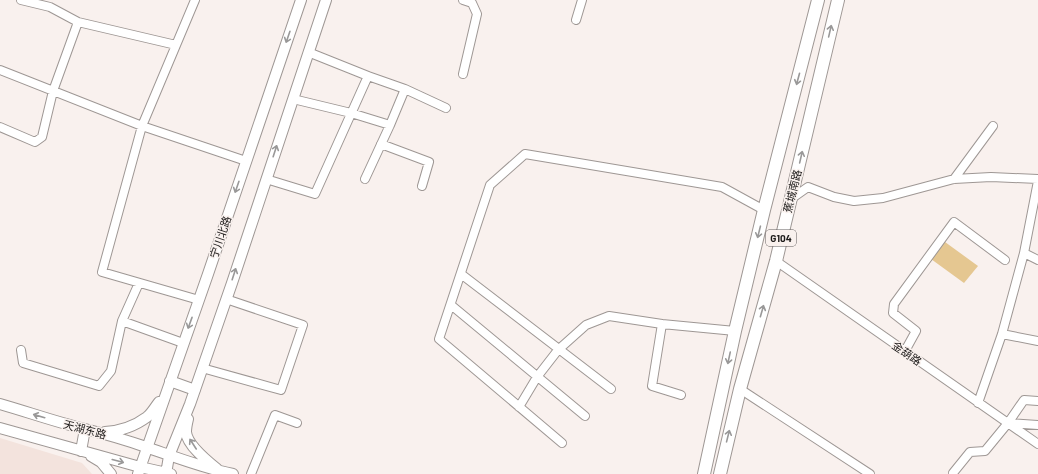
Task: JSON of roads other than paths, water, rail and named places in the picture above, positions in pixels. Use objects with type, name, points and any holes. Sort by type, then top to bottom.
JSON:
[{"type":"highway","name":"蕉城南路","points":[[704,474],[735,331],[764,210],[818,0]]},
{"type":"highway","name":"蕉城南路","points":[[720,474],[740,389],[776,261],[838,0]]},
{"type":"main road","name":"宁川北路","points":[[139,471],[300,0]]},
{"type":"main road","points":[[167,474],[169,456],[195,390],[326,0]]},
{"type":"main road","points":[[170,381],[195,390]]},
{"type":"main road","points":[[100,432],[116,431],[130,427],[147,417],[164,396]]},
{"type":"main road","name":"天湖东路","points":[[0,404],[100,432],[169,456],[220,472],[233,474]]},
{"type":"main road","points":[[190,404],[186,433],[199,453],[220,472]]},
{"type":"main road","name":"天湖东路","points":[[0,428],[84,452],[139,471],[167,474]]},
{"type":"main road","points":[[85,429],[84,452],[101,462],[111,474]]},
{"type":"street","points":[[21,0],[50,7],[78,22],[176,45]]},
{"type":"street","points":[[195,0],[142,126],[102,272],[198,300]]},
{"type":"street","points":[[463,0],[472,3],[476,14],[463,74]]},
{"type":"street","points":[[576,20],[582,0]]},
{"type":"street","points":[[0,127],[35,142],[42,137],[53,91],[78,22]]},
{"type":"street","points":[[308,52],[405,89],[446,108]]},
{"type":"street","points":[[0,70],[142,126],[246,161]]},
{"type":"street","points":[[266,179],[315,194],[368,76]]},
{"type":"street","points":[[365,179],[405,89]]},
{"type":"street","points":[[293,98],[390,125]]},
{"type":"street","points":[[954,179],[993,126]]},
{"type":"street","points":[[381,144],[429,162],[422,186]]},
{"type":"street","points":[[562,443],[439,339],[490,185],[526,154],[722,187],[764,210]]},
{"type":"street","points":[[791,199],[808,187],[834,197],[854,201],[883,198],[954,179],[991,177],[1038,180],[1024,253],[1002,334],[978,403]]},
{"type":"street","points":[[905,351],[916,331],[893,314],[894,304],[954,222],[1005,260]]},
{"type":"street","points":[[1024,253],[1038,260]]},
{"type":"street","name":"金葫路","points":[[776,261],[1038,444]]},
{"type":"street","points":[[461,274],[558,350],[611,389]]},
{"type":"street","points":[[21,350],[23,363],[100,386],[111,371],[122,321],[139,283]]},
{"type":"street","points":[[202,368],[281,390],[303,326],[226,299]]},
{"type":"street","points":[[451,305],[585,416]]},
{"type":"street","points":[[519,407],[537,377],[558,350],[586,326],[609,316],[662,324],[735,331]]},
{"type":"street","points":[[122,321],[183,343]]},
{"type":"street","points":[[662,324],[652,386],[681,395]]},
{"type":"street","points":[[1002,334],[1038,341]]},
{"type":"street","points":[[740,389],[870,474]]},
{"type":"street","points":[[953,473],[970,452],[985,451],[1008,423],[1024,400],[1038,401]]},
{"type":"street","points":[[251,474],[275,415],[297,423]]},
{"type":"street","points":[[1008,423],[1038,425]]}]
